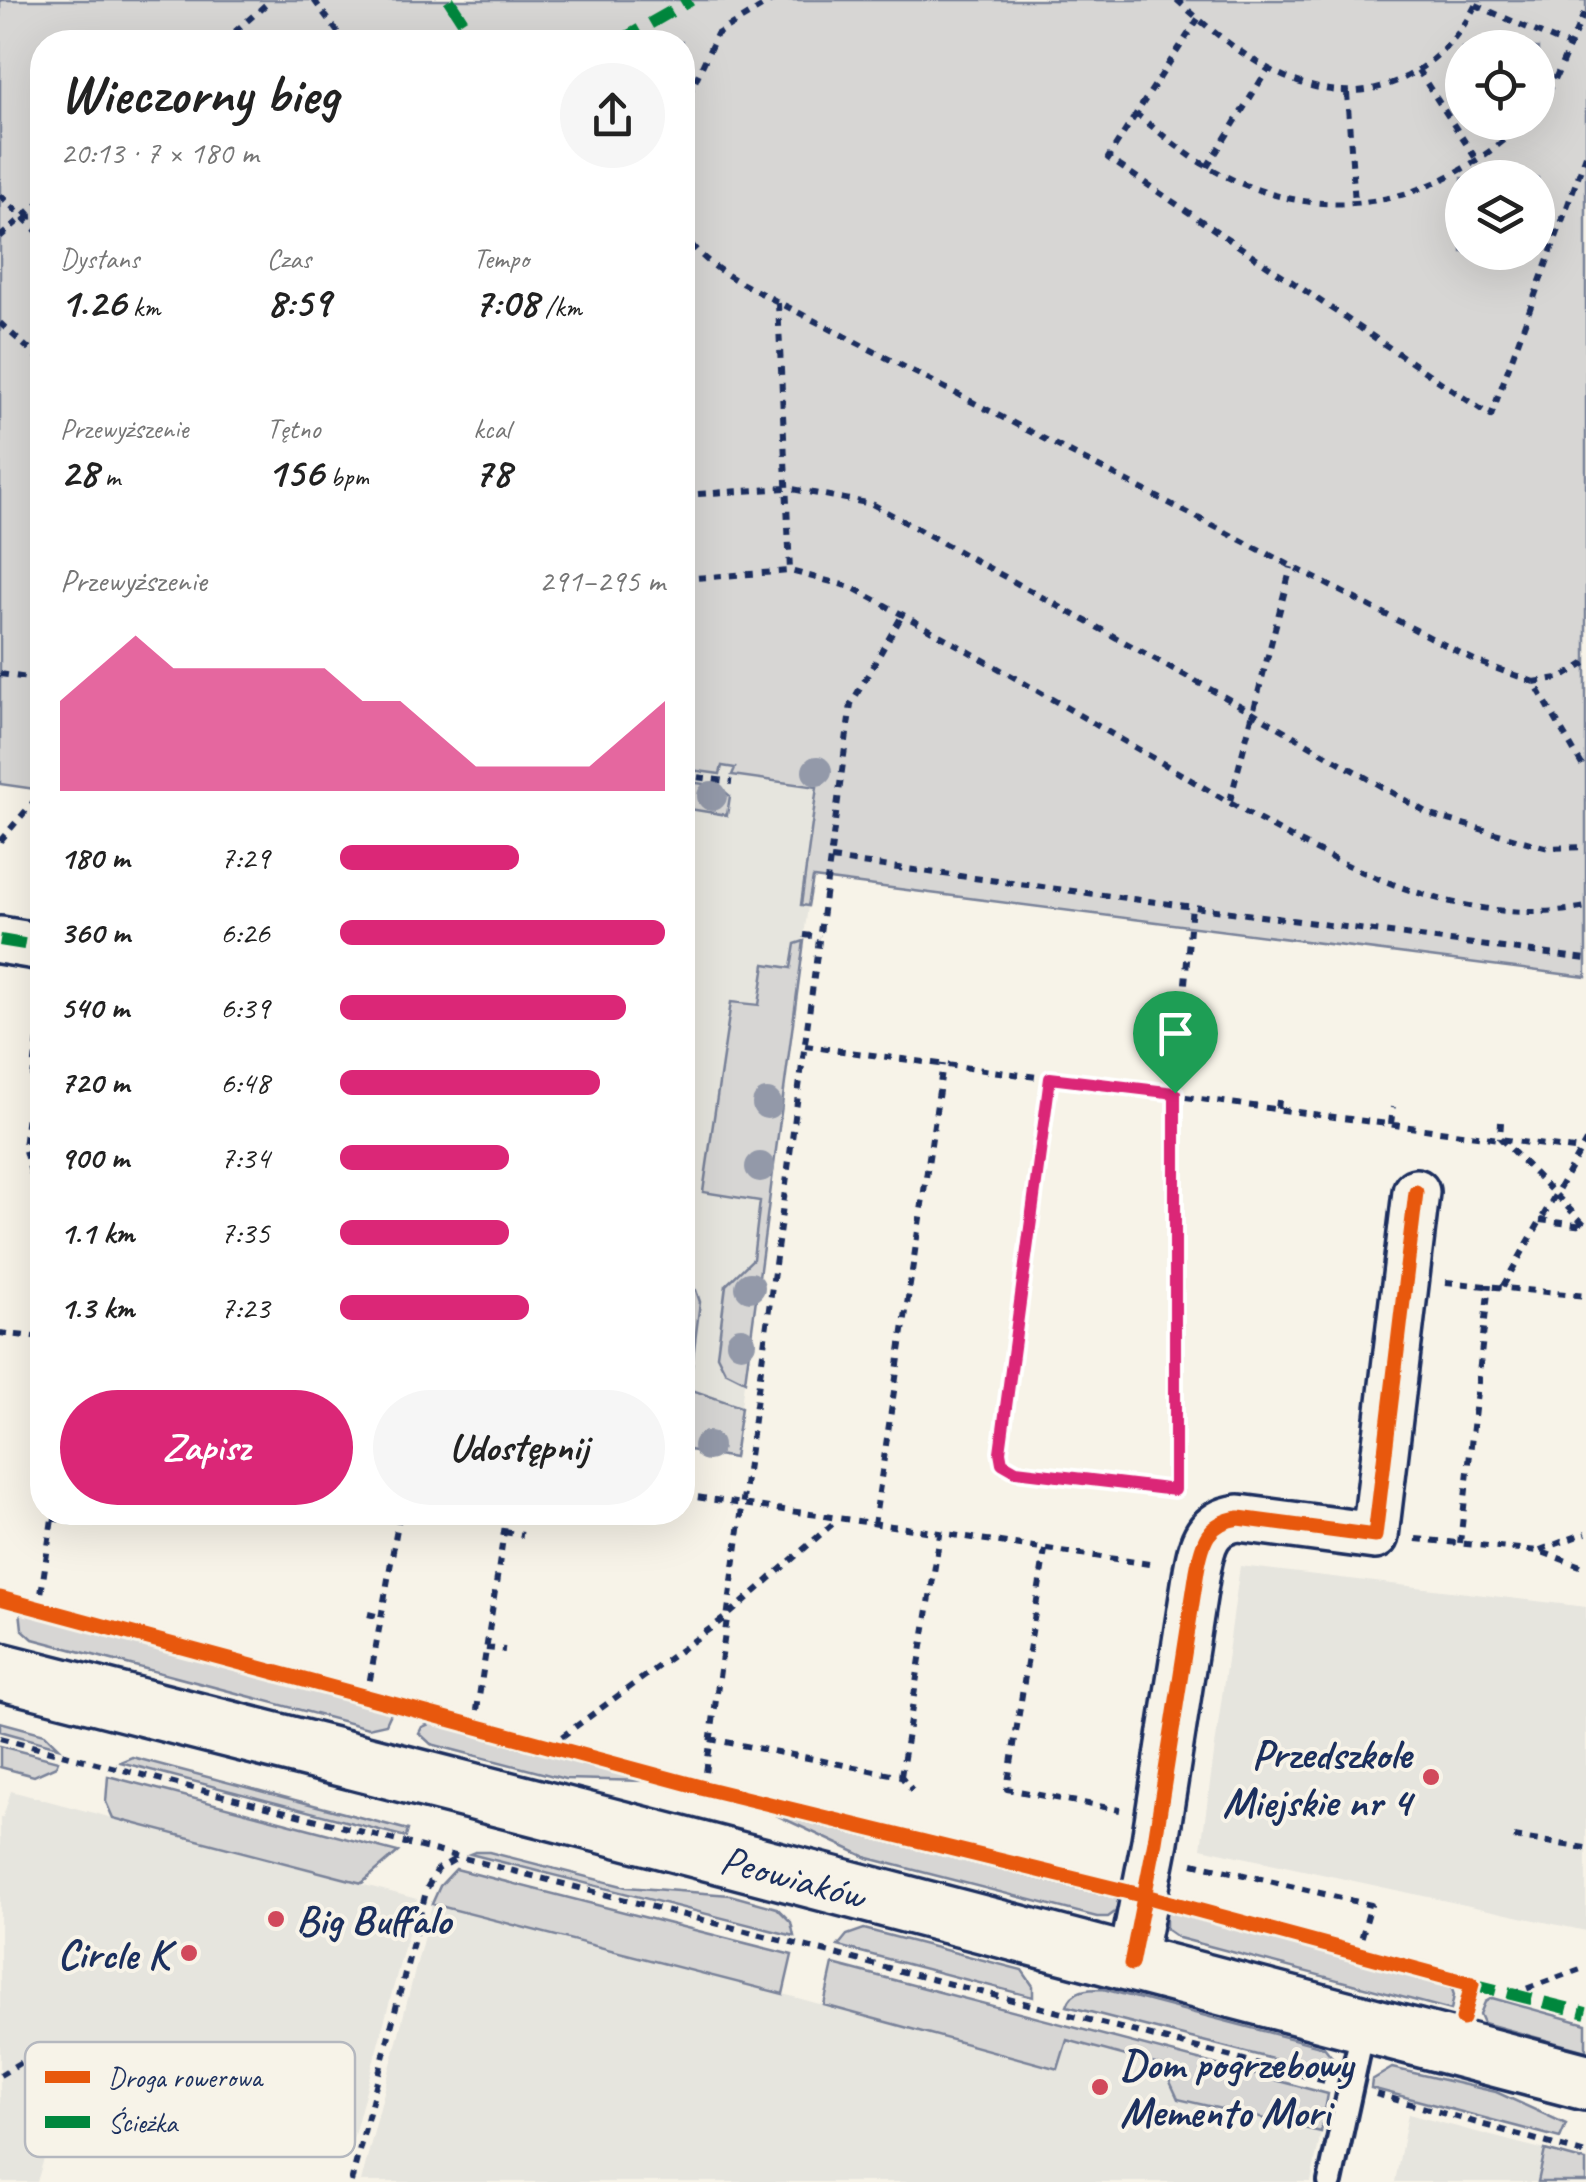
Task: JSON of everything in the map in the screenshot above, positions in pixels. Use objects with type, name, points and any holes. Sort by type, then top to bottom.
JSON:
[{"type":"main road","name":"Peowiaków","points":[[0,1671],[1586,2082]]},
{"type":"street","points":[[0,940],[30,945]]},
{"type":"street","points":[[1131,1964],[1206,1536],[1212,1528],[1231,1519],[1375,1536],[1416,1192]]},
{"type":"lane","points":[[1330,2182],[1364,2025]]},
{"type":"path","points":[[237,30],[271,0]]},
{"type":"path","points":[[314,0],[335,30]]},
{"type":"path","points":[[695,82],[717,34],[773,0]]},
{"type":"path","points":[[1177,0],[1268,68],[1292,82],[1322,91],[1347,93],[1395,84],[1444,52],[1477,3],[1571,47]]},
{"type":"path","points":[[1555,80],[1586,9]]},
{"type":"path","points":[[1198,19],[1108,158],[1491,416],[1586,155]]},
{"type":"path","points":[[1207,167],[1268,68]]},
{"type":"path","points":[[1418,70],[1477,160]]},
{"type":"path","points":[[1347,93],[1355,203]]},
{"type":"path","points":[[1136,114],[1207,167],[1276,195],[1326,205],[1355,203],[1401,197],[1445,180]]},
{"type":"path","points":[[1480,160],[1504,140]]},
{"type":"path","points":[[0,195],[30,224]]},
{"type":"path","points":[[0,237],[30,211]]},
{"type":"path","points":[[23,217],[30,217]]},
{"type":"path","points":[[695,250],[720,272],[1478,662],[1534,682],[1563,677],[1586,662]]},
{"type":"path","points":[[778,302],[790,572]]},
{"type":"path","points":[[0,323],[30,351]]},
{"type":"path","points":[[695,494],[787,488],[872,504],[1252,712],[1430,815],[1548,848],[1586,847]]},
{"type":"path","points":[[1230,801],[1291,567]]},
{"type":"path","points":[[695,578],[790,572],[851,587],[1230,801],[1347,864],[1424,896],[1463,906],[1514,912],[1586,907]]},
{"type":"path","points":[[704,1788],[851,704],[903,614]]},
{"type":"path","points":[[0,674],[30,678]]},
{"type":"path","points":[[1534,682],[1586,772]]},
{"type":"path","points":[[695,777],[732,782]]},
{"type":"path","points":[[0,841],[30,806]]},
{"type":"path","points":[[831,859],[1586,959]]},
{"type":"path","points":[[1175,1490],[1175,1093],[1192,906]]},
{"type":"path","points":[[804,934],[820,937]]},
{"type":"path","points":[[804,1046],[1581,1150]]},
{"type":"path","points":[[874,1525],[942,1064]]},
{"type":"path","points":[[1050,1078],[1000,1452],[1002,1463],[1016,1471],[1194,1492]]},
{"type":"path","points":[[1278,1108],[1280,1093]]},
{"type":"path","points":[[30,1101],[24,1147],[30,1169]]},
{"type":"path","points":[[1391,1124],[1393,1106]]},
{"type":"path","points":[[1501,1122],[1500,1138],[1586,1226]]},
{"type":"path","points":[[1502,1286],[1586,1140]]},
{"type":"path","points":[[1540,1220],[1586,1226]]},
{"type":"path","points":[[1405,1279],[1586,1296]]},
{"type":"path","points":[[1460,1544],[1489,1284]]},
{"type":"path","points":[[0,1333],[30,1337]]},
{"type":"path","points":[[695,1496],[1197,1571]]},
{"type":"path","points":[[549,1746],[726,1617],[838,1520]]},
{"type":"path","points":[[38,1608],[51,1525]]},
{"type":"path","points":[[367,1696],[397,1525]]},
{"type":"path","points":[[476,1710],[505,1525]]},
{"type":"path","points":[[504,1532],[522,1535]]},
{"type":"path","points":[[1539,1551],[1586,1533]]},
{"type":"path","points":[[901,1776],[940,1534]]},
{"type":"path","points":[[1375,1536],[1539,1551],[1586,1568]]},
{"type":"path","points":[[1045,1550],[1007,1789],[1122,1810],[1129,1808]]},
{"type":"path","points":[[368,1614],[381,1616]]},
{"type":"path","points":[[486,1648],[505,1650]]},
{"type":"path","points":[[0,1738],[1350,2087],[1586,2154]]},
{"type":"path","points":[[710,1739],[901,1776],[912,1790]]},
{"type":"path","points":[[1514,1836],[1586,1848]]},
{"type":"path","points":[[352,2182],[427,1888],[438,1869],[458,1858]]},
{"type":"path","points":[[1185,1862],[1371,1905],[1357,1953]]},
{"type":"path","points":[[1512,1994],[1586,1966]]},
{"type":"path","points":[[0,2075],[25,2060]]},
{"type":"shaded area","points":[[0,0],[1586,0],[1586,977],[813,878],[808,906],[801,905],[817,787],[732,775],[735,768],[722,766],[720,774],[695,771],[695,30],[30,30],[30,788],[0,784]]},
{"type":"shaded area","points":[[695,685],[835,705],[734,1458],[695,1451]]},
{"type":"shaded area","points":[[695,783],[718,786],[730,796],[727,815],[695,810]]},
{"type":"shaded area","points":[[804,941],[745,1381],[725,1371],[717,1355],[726,1285],[753,1259],[760,1201],[703,1192],[731,1002],[759,1005],[765,964],[791,968],[795,944]]},
{"type":"shaded area","points":[[695,1289],[700,1302],[695,1342]]},
{"type":"shaded area","points":[[695,1391],[741,1407],[734,1458],[695,1451]]},
{"type":"shaded area","points":[[1240,1566],[1586,1607],[1586,1931],[1201,1848]]},
{"type":"shaded area","points":[[20,1611],[392,1711],[386,1724],[368,1728],[33,1639],[22,1629]]},
{"type":"shaded area","points":[[0,1722],[45,1734],[58,1747],[0,1731]]},
{"type":"shaded area","points":[[434,1722],[647,1781],[565,1779],[431,1744],[419,1733],[422,1727]]},
{"type":"shaded area","points":[[0,1746],[58,1761],[56,1766],[34,1776],[0,1767]]},
{"type":"shaded area","points":[[132,1757],[408,1830],[406,1837],[120,1762]]},
{"type":"shaded area","points":[[108,1776],[398,1852],[362,1883],[113,1818],[106,1802]]},
{"type":"shaded area","points":[[11,1791],[417,1899],[355,2131],[355,2042],[25,2042],[25,2157],[44,2157],[37,2182],[0,2182],[3,1817]]},
{"type":"shaded area","points":[[776,1815],[1123,1900],[1122,1907],[1108,1917],[1097,1917],[868,1858]]},
{"type":"shaded area","points":[[489,1852],[626,1887],[730,1895],[777,1908],[791,1922],[794,1936],[470,1854]]},
{"type":"shaded area","points":[[456,1869],[792,1955],[783,1994],[432,1904],[440,1886]]},
{"type":"shaded area","points":[[432,1904],[666,1962],[1057,2069],[1066,2040],[1164,2066],[1178,2099],[1321,2132],[1311,2182],[361,2182]]},
{"type":"shaded area","points":[[1166,1911],[1451,1986],[1451,2010],[1179,1938],[1166,1929]]},
{"type":"shaded area","points":[[864,1929],[1022,1970],[1033,1986],[1033,1997],[838,1946],[847,1935]]},
{"type":"shaded area","points":[[833,1964],[1328,2094],[1321,2132],[1178,2099],[1163,2066],[1067,2040],[1058,2069],[824,2005]]},
{"type":"shaded area","points":[[1103,1989],[1324,2047],[1335,2061],[1335,2075],[1067,2006],[1077,1993]]},
{"type":"shaded area","points":[[1492,1998],[1586,2024],[1586,2051],[1484,2023],[1480,2014],[1485,2002]]},
{"type":"shaded area","points":[[1392,2068],[1496,2092],[1566,2124],[1560,2138],[1371,2088],[1372,2080]]},
{"type":"shaded area","points":[[1408,2114],[1545,2150],[1538,2182],[1395,2182]]},
{"type":"shaded area","points":[[1545,2150],[1586,2161],[1586,2182],[1538,2182]]},
{"type":"marked path","points":[[449,0],[468,30]]},
{"type":"marked path","points":[[639,30],[691,0]]},
{"type":"marked path","points":[[0,940],[30,945]]},
{"type":"marked path","points":[[1472,1984],[1586,2013]]},
{"type":"cycle path","points":[[1131,1964],[1155,1841],[1197,1571],[1208,1535],[1220,1524],[1239,1518],[1375,1536],[1416,1192]]},
{"type":"cycle path","points":[[0,1598],[704,1788],[1145,1896],[1472,1984],[1463,2019]]},
{"type":"place","name":"Przedszkole Miejskie nr 4","points":[[1431,1777]]},
{"type":"place","name":"Big Buffalo","points":[[276,1919]]},
{"type":"place","name":"Circle K","points":[[189,1953]]},
{"type":"place","name":"Dom pogrzebowy Memento Mori","points":[[1100,2087]]},
{"type":"route","points":[[1050,1078],[1175,1093],[1175,1490],[1009,1469],[1002,1463],[1000,1452],[1050,1078]]}]
